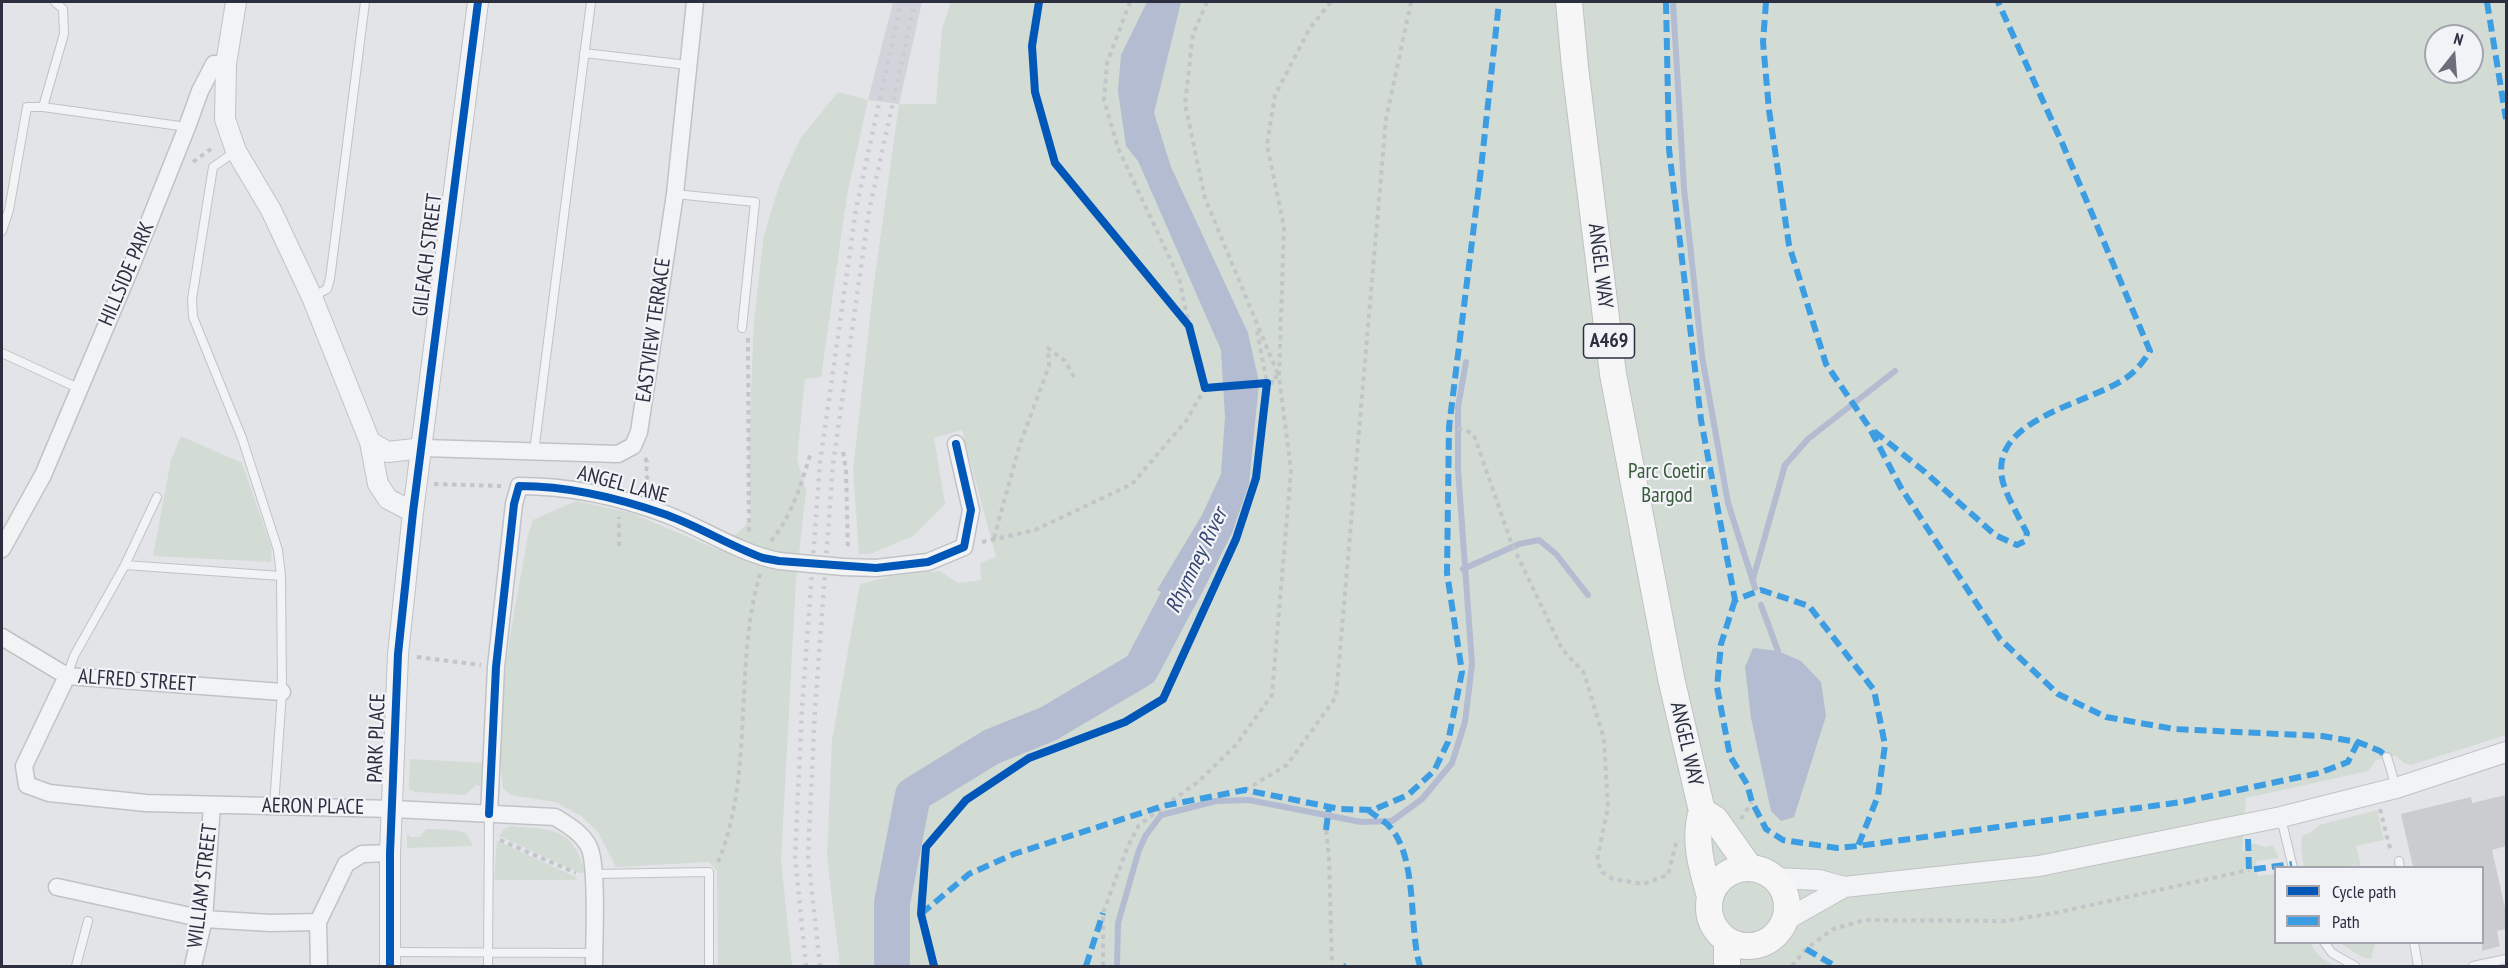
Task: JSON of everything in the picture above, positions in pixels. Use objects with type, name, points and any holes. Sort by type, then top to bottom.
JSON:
[{"type":"main road","name":"ANGEL WAY","points":[[1569,2],[1613,375],[1671,678],[1702,811],[1697,828],[1703,871],[1710,896]]},
{"type":"main road","name":"ANGEL WAY","points":[[1702,811],[1715,819],[1749,867]]},
{"type":"main road","points":[[1710,896],[1715,885],[1725,875],[1736,869],[1749,867],[1762,870],[1774,878],[1786,897],[1786,920],[1782,928],[1769,941],[1756,966]]},
{"type":"main road","name":"A469","points":[[1710,896],[1708,909],[1711,922],[1717,933],[1727,941]]},
{"type":"main road","points":[[1727,966],[1727,941],[1748,947],[1769,941]]},
{"type":"street","points":[[236,2],[226,64],[225,119],[236,151],[271,210],[312,297],[370,442],[378,484],[388,499],[413,512]]},
{"type":"street","name":"GILFACH STREET","points":[[413,512],[423,448],[478,2]]},
{"type":"street","name":"EASTVIEW TERRACE","points":[[423,448],[618,454],[633,446],[639,432],[675,194],[695,2]]},
{"type":"street","name":"HILLSIDE PARK","points":[[2,549],[43,475],[131,267],[200,91],[214,64],[226,64]]},
{"type":"street","points":[[370,442],[388,452],[423,448]]},
{"type":"street","points":[[956,444],[972,510],[964,547]]},
{"type":"street","points":[[489,814],[496,667],[514,504],[519,486]]},
{"type":"street","name":"ANGEL LANE","points":[[519,486],[554,486],[637,506],[668,516],[771,560],[876,568],[928,562],[964,547]]},
{"type":"street","name":"PARK PLACE","points":[[390,959],[390,853],[398,654],[413,512]]},
{"type":"street","name":"ALFRED STREET","points":[[2,637],[67,676],[282,693]]},
{"type":"street","name":"AERON PLACE","points":[[67,676],[24,766],[27,785],[60,794],[147,803],[393,809],[555,817],[574,828],[590,848],[594,878],[594,960]]},
{"type":"street","points":[[1774,878],[1819,880],[1844,887],[2038,866],[2281,818],[2396,788],[2506,752]]},
{"type":"street","name":"WILLIAM STREET","points":[[193,966],[204,919],[212,805]]},
{"type":"street","points":[[319,966],[318,922],[346,864],[362,854],[390,853]]},
{"type":"street","points":[[57,887],[204,919],[270,923],[318,922]]},
{"type":"street","points":[[1786,920],[1844,887]]},
{"type":"lane","points":[[43,107],[64,34],[63,9],[55,2]]},
{"type":"lane","points":[[312,297],[327,289],[330,279],[365,2]]},
{"type":"lane","points":[[534,452],[591,2]]},
{"type":"lane","points":[[584,53],[688,65]]},
{"type":"lane","points":[[2,231],[9,210],[27,107],[43,107],[187,127]]},
{"type":"lane","points":[[236,151],[213,166],[192,299],[193,317],[242,438],[278,550],[281,576],[282,693],[274,806]]},
{"type":"lane","points":[[675,194],[755,202],[742,328]]},
{"type":"lane","points":[[2,353],[78,388]]},
{"type":"lane","points":[[67,676],[74,656],[125,565],[157,498]]},
{"type":"lane","points":[[125,565],[281,576]]},
{"type":"lane","points":[[2387,757],[2396,788]]},
{"type":"lane","points":[[488,966],[489,814]]},
{"type":"lane","points":[[2281,818],[2293,866]]},
{"type":"lane","points":[[594,878],[709,872],[709,966]]},
{"type":"lane","points":[[76,966],[88,921]]},
{"type":"lane","points":[[2325,944],[2332,953],[2355,966]]},
{"type":"lane","points":[[2414,944],[2418,966]]},
{"type":"lane","points":[[390,959],[488,953],[594,960]]},
{"type":"lane","points":[[2474,966],[2506,959]]},
{"type":"path","points":[[1039,2],[1032,46],[1035,92],[1055,163],[1189,326]]},
{"type":"path","points":[[964,547],[1035,530],[1132,484],[1186,421],[1204,388],[1179,278],[1118,148],[1104,100],[1107,63],[1130,2]]},
{"type":"path","points":[[1207,2],[1193,34],[1185,104],[1205,198],[1279,377]]},
{"type":"path","points":[[1103,966],[1103,913],[1128,846],[1139,825],[1199,781],[1236,745],[1272,695],[1292,470],[1279,377],[1284,227],[1267,145],[1275,95],[1310,28],[1330,2]]},
{"type":"path","points":[[1245,790],[1287,765],[1336,698],[1386,118],[1411,2]]},
{"type":"path","points":[[189,165],[215,145]]},
{"type":"path","points":[[1255,321],[1266,395]]},
{"type":"path","points":[[742,328],[748,336],[747,520]]},
{"type":"path","points":[[994,538],[1020,444],[1049,366],[1048,348],[1065,361],[1074,377]]},
{"type":"path","points":[[1263,383],[1272,383],[1272,377],[1279,377]]},
{"type":"path","points":[[1204,388],[1214,387]]},
{"type":"path","points":[[1449,427],[1466,430],[1474,435],[1511,542],[1562,649],[1584,673],[1604,739],[1608,807],[1597,860],[1602,872],[1613,879],[1643,884],[1668,875],[1673,860],[1674,842],[1681,843]]},
{"type":"path","points":[[724,848],[731,824],[741,745],[746,664],[757,582],[771,560],[771,540],[781,531],[811,452]]},
{"type":"path","points":[[843,452],[846,469],[845,567]]},
{"type":"path","points":[[418,483],[519,486]]},
{"type":"path","points":[[619,546],[619,518],[637,506]]},
{"type":"path","points":[[398,654],[496,667]]},
{"type":"path","points":[[1736,827],[1752,802]]},
{"type":"path","points":[[2379,806],[2389,845],[2400,864]]},
{"type":"path","points":[[1326,830],[1332,966]]},
{"type":"path","points":[[489,835],[594,878]]},
{"type":"path","points":[[1792,966],[1806,949],[1833,929],[1865,921],[2005,921],[2055,913],[2249,870]]},
{"type":"shaded area","points":[[893,2],[922,2],[899,104],[868,100]]},
{"type":"green space","name":"Parc Coetir Bargod","points":[[951,2],[2506,2],[2506,735],[2411,765],[2404,763],[2396,756],[2376,760],[2368,771],[2246,798],[2242,851],[2251,850],[2251,843],[2267,847],[2273,845],[2279,858],[2256,861],[2258,876],[2274,874],[2274,944],[2311,944],[2318,955],[2334,966],[840,966],[827,857],[832,740],[860,584],[892,576],[940,571],[958,583],[981,580],[980,563],[996,557],[962,430],[934,438],[945,504],[913,536],[870,554],[859,554],[853,470],[873,291],[899,104],[936,104],[942,28]]},
{"type":"green space","points":[[838,92],[868,100],[847,195],[821,377],[805,379],[797,459],[806,491],[796,580],[781,860],[792,966],[718,966],[717,871],[709,862],[616,867],[598,832],[581,816],[555,802],[511,795],[503,788],[501,725],[506,661],[528,535],[533,520],[576,501],[631,513],[719,550],[750,521],[749,442],[754,320],[764,235],[780,183],[800,139]]},
{"type":"green space","points":[[181,436],[242,463],[272,549],[271,562],[153,556],[171,460]]},
{"type":"green space","points":[[410,759],[484,763],[482,786],[476,785],[465,795],[416,792],[409,789]]},
{"type":"green space","points":[[2377,810],[2384,840],[2356,846],[2361,866],[2304,866],[2302,836],[2310,833],[2319,825]]},
{"type":"green space","points":[[510,826],[539,828],[559,833],[574,846],[586,873],[580,873],[499,836]]},
{"type":"green space","points":[[426,829],[466,833],[473,846],[407,848],[407,833],[410,837],[420,837]]},
{"type":"green space","points":[[497,841],[576,877],[577,880],[494,880]]},
{"type":"green space","points":[[2342,944],[2375,944],[2371,959],[2362,957]]},
{"type":"water","points":[[1147,2],[1181,2],[1154,113],[1171,167],[1248,333],[1259,382],[1249,484],[1232,533],[1194,608],[1157,590],[1202,515],[1221,474],[1225,417],[1221,350],[1138,161],[1126,146],[1118,91],[1121,55]]},
{"type":"water","points":[[1753,648],[1778,651],[1801,661],[1821,682],[1826,716],[1794,817],[1781,821],[1771,811],[1751,718],[1745,667]]},
{"type":"building","points":[[2506,795],[2506,846],[2492,850],[2506,912],[2506,929],[2497,931],[2500,946],[2482,951],[2482,944],[2484,944],[2484,866],[2413,866],[2401,814],[2471,797],[2472,803]]},
{"type":"waterway","points":[[1673,2],[1684,188],[1702,356],[1728,503],[1755,588]]},
{"type":"waterway","points":[[1117,966],[1118,923],[1139,850],[1146,835],[1161,815],[1216,801],[1249,800],[1361,822],[1392,821],[1422,799],[1452,763],[1465,722],[1472,664],[1458,469],[1458,407],[1466,362]]},
{"type":"waterway","points":[[1753,579],[1785,465],[1808,439],[1895,371]]},
{"type":"waterway","points":[[1463,569],[1519,544],[1539,540],[1556,554],[1588,595]]},
{"type":"waterway","name":"Rhymney River","points":[[892,966],[892,903],[913,795],[991,747],[1048,724],[1141,669],[1200,557]]},
{"type":"waterway","points":[[1761,605],[1778,651]]},
{"type":"railway","points":[[806,966],[795,856],[802,708],[820,463],[856,209],[901,2]]},
{"type":"railway","points":[[820,966],[808,856],[815,709],[833,464],[869,211],[915,2]]},
{"type":"marked path","points":[[921,914],[969,874],[1014,854],[1163,806],[1245,790],[1340,809],[1373,810],[1408,795],[1434,771],[1448,742],[1462,672],[1447,573],[1449,427],[1499,2]]},
{"type":"marked path","points":[[1666,2],[1669,149],[1701,420],[1735,600],[1761,590],[1809,606],[1874,690],[1885,745],[1878,796],[1858,846]]},
{"type":"marked path","points":[[1766,2],[1763,42],[1769,110],[1789,245],[1826,364],[1869,427],[1901,488],[2000,639],[2058,694],[2106,717],[2174,729],[2322,736],[2358,742],[2380,751],[2387,757]]},
{"type":"marked path","points":[[1874,431],[1925,472],[1995,535],[2017,545],[2025,541],[2027,533],[2009,498],[2002,478],[2003,458],[2012,441],[2027,427],[2046,415],[2126,378],[2140,366],[2150,351],[2063,145],[1998,2]]},
{"type":"marked path","points":[[2487,2],[2506,119]]},
{"type":"marked path","points":[[1735,600],[1721,644],[1717,687],[1730,756],[1747,784],[1752,802],[1766,829],[1783,840],[1837,848],[2182,802],[2319,773],[2348,762],[2358,742]]},
{"type":"marked path","points":[[1326,830],[1329,807]]},
{"type":"marked path","points":[[1368,810],[1387,824],[1397,837],[1404,854],[1420,966]]},
{"type":"marked path","points":[[2248,839],[2249,870],[2274,867]]},
{"type":"marked path","points":[[2278,866],[2292,864]]},
{"type":"marked path","points":[[1086,966],[1103,913]]},
{"type":"marked path","points":[[1806,949],[1835,966]]},
{"type":"cycle path","points":[[390,966],[390,853],[398,654],[413,512],[478,2]]},
{"type":"cycle path","points":[[934,966],[921,914],[926,847],[966,800],[1029,758],[1125,722],[1163,699],[1236,539],[1256,478],[1267,383],[1205,388],[1189,326],[1055,163],[1035,92],[1032,46],[1039,2]]},
{"type":"cycle path","points":[[489,814],[496,667],[514,504],[519,486],[557,488],[631,503],[667,515],[763,558],[876,568],[928,562],[964,547],[971,510],[956,444]]}]
